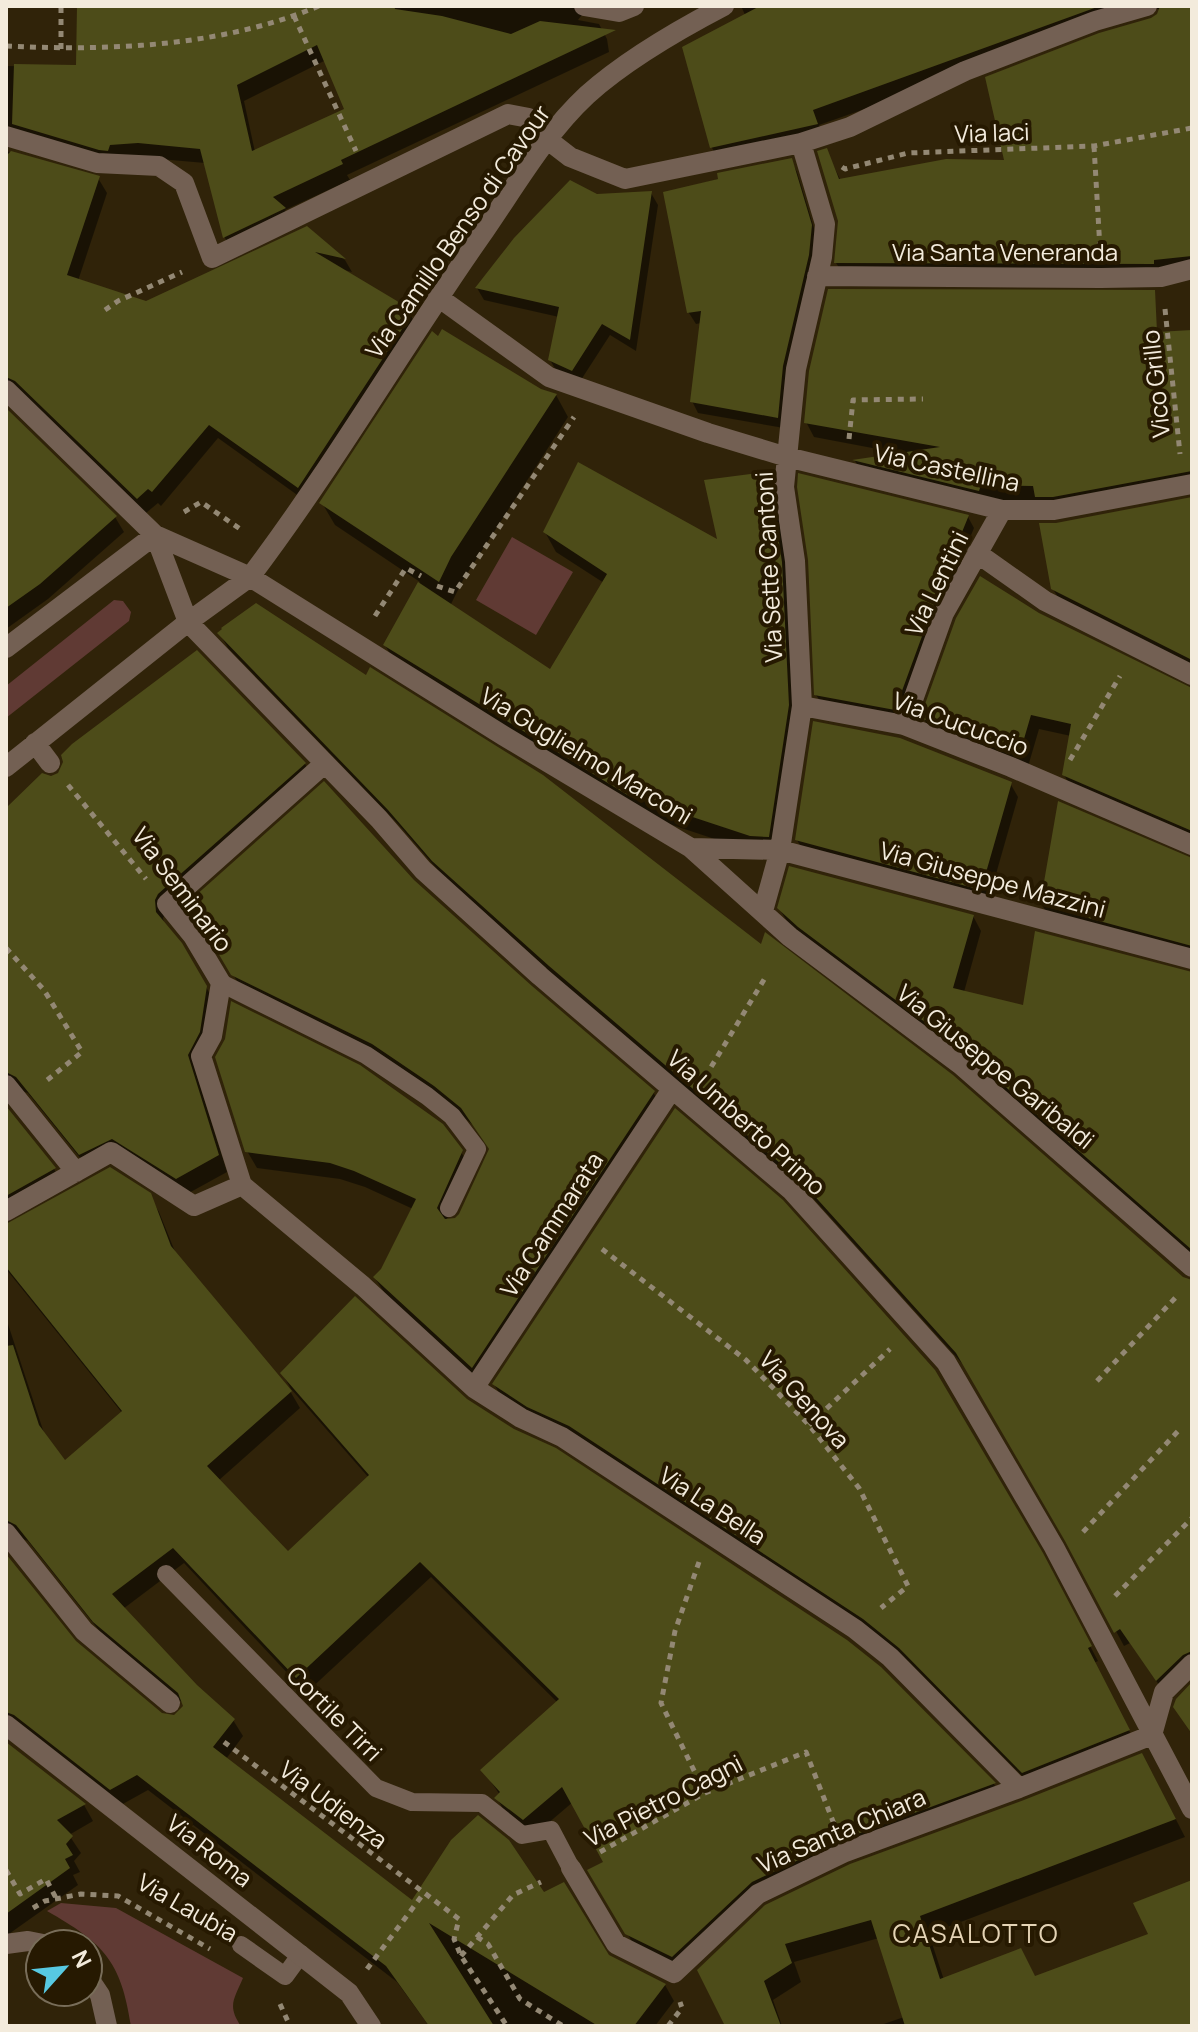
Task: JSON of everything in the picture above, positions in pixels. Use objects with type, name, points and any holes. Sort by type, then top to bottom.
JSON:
[{"type":"street","points":[[584,6],[619,12],[634,6]]},
{"type":"street","name":"Via Camillo Benso di Cavour","points":[[6,767],[188,622],[250,577],[310,497],[438,297],[548,140],[588,95],[672,33],[724,6]]},
{"type":"street","points":[[6,136],[97,163],[159,166],[184,183],[212,258],[508,114],[529,118],[548,140],[570,157],[625,179],[801,143],[850,127],[965,71],[1095,21],[1147,6]]},
{"type":"street","name":"Via Sette Cantoni","points":[[763,911],[780,850],[802,706],[795,561],[784,487],[796,369],[822,257],[825,224],[801,143]]},
{"type":"street","name":"Via Santa Veneranda","points":[[817,276],[1161,277],[1192,269]]},
{"type":"street","name":"Via Castellina","points":[[438,297],[549,377],[708,433],[787,457],[1002,510],[1054,510],[1188,486]]},
{"type":"street","points":[[6,390],[155,535],[6,648]]},
{"type":"street","name":"Via Lentini","points":[[904,725],[944,613],[1002,510]]},
{"type":"street","name":"Via Guglielmo Marconi","points":[[155,535],[250,577],[691,848],[763,911]]},
{"type":"street","name":"Via Umberto Primo","points":[[155,535],[188,622],[205,643],[379,819],[423,870],[540,976],[792,1191],[946,1362],[1058,1556],[1192,1809]]},
{"type":"street","points":[[977,553],[1045,601],[1192,675]]},
{"type":"street","name":"Via Cucuccio","points":[[802,706],[904,725],[1192,845]]},
{"type":"street","points":[[35,743],[50,763]]},
{"type":"street","points":[[167,904],[324,764]]},
{"type":"street","name":"Via Giuseppe Mazzini","points":[[691,848],[780,850],[1192,959]]},
{"type":"street","name":"Via Seminario","points":[[167,904],[193,936],[221,983],[212,1036],[201,1056],[242,1185]]},
{"type":"street","name":"Via Giuseppe Garibaldi","points":[[763,911],[790,937],[961,1065],[1192,1267]]},
{"type":"street","points":[[6,1085],[76,1172]]},
{"type":"street","name":"Via Cammarata","points":[[474,1388],[672,1089]]},
{"type":"street","points":[[6,1211],[111,1152],[194,1206],[242,1185]]},
{"type":"street","name":"Via La Bella","points":[[242,1185],[363,1286],[474,1388],[521,1418],[562,1437],[855,1629],[890,1657],[1019,1788]]},
{"type":"street","points":[[6,1533],[84,1631],[170,1703]]},
{"type":"street","points":[[1152,1735],[1164,1692],[1192,1664]]},
{"type":"street","name":"Via Roma","points":[[6,1725],[349,1993],[371,2026]]},
{"type":"street","name":"Via Santa Chiara","points":[[571,1868],[616,1944],[674,1973],[758,1894],[845,1852],[1152,1735]]},
{"type":"lane","points":[[221,983],[366,1055],[452,1116],[477,1149],[449,1208]]},
{"type":"lane","name":"Cortile Tirri","points":[[166,1574],[376,1788],[412,1802],[482,1803],[522,1835],[551,1830],[571,1868]]},
{"type":"lane","points":[[241,1945],[285,1976],[301,1954]]},
{"type":"path","points":[[61,6],[61,49]]},
{"type":"path","points":[[6,46],[61,49],[182,43],[294,16],[319,6]]},
{"type":"path","points":[[294,16],[370,181]]},
{"type":"path","name":"Via Iaci","points":[[801,143],[845,169],[908,153],[1094,146],[1192,128]]},
{"type":"path","points":[[1094,146],[1101,278]]},
{"type":"path","points":[[105,310],[118,301],[212,258]]},
{"type":"path","name":"Vico Grillo","points":[[1161,277],[1188,486]]},
{"type":"path","points":[[846,471],[853,400],[923,399]]},
{"type":"path","points":[[437,586],[455,592],[551,449]]},
{"type":"path","points":[[372,620],[406,568],[421,576]]},
{"type":"path","points":[[1053,788],[1137,648]]},
{"type":"path","name":"Via Seminario","points":[[50,763],[167,904]]},
{"type":"path","points":[[6,948],[44,990],[82,1052],[46,1081],[59,1117],[43,1132]]},
{"type":"path","points":[[690,1102],[765,978]]},
{"type":"path","name":"Via Genova","points":[[579,1231],[746,1360],[809,1425],[859,1488],[908,1586],[855,1629]]},
{"type":"path","points":[[1097,1381],[1181,1291]]},
{"type":"path","points":[[809,1425],[898,1342]]},
{"type":"path","points":[[1058,1556],[1099,1517],[1181,1428]]},
{"type":"path","points":[[1092,1620],[1192,1518]]},
{"type":"path","points":[[705,1793],[661,1703],[675,1631],[708,1533]]},
{"type":"path","name":"Via Udienza","points":[[224,1742],[459,1919],[454,1939],[461,1956]]},
{"type":"path","name":"Via Pietro Cagni","points":[[461,1956],[513,1895],[571,1868],[705,1793],[806,1752],[845,1852]]},
{"type":"path","points":[[6,1870],[20,1894],[46,1879],[56,1898]]},
{"type":"path","points":[[349,1993],[424,1893]]},
{"type":"path","name":"Via Laubia","points":[[32,1908],[45,1901],[81,1894],[118,1896],[212,1950]]},
{"type":"path","points":[[477,1937],[488,1944],[520,1999],[563,2026]]},
{"type":"path","points":[[461,1956],[507,2026]]},
{"type":"shaded area","points":[[512,537],[573,572],[536,635],[476,600]]},
{"type":"shaded area","points":[[114,600],[123,601],[131,612],[129,621],[6,718],[6,686]]},
{"type":"shaded area","points":[[61,1903],[116,1908],[243,1978],[233,2008],[241,2026],[131,2026],[122,1985],[104,1954],[104,1928],[74,1928],[47,1911]]},
{"type":"building","points":[[77,6],[394,6],[395,9],[442,16],[511,34],[540,21],[616,30],[341,160],[343,164],[273,197],[286,208],[223,238],[200,149],[138,143],[110,145],[108,151],[99,150],[12,124],[14,64],[76,65]],"holes":[[[317,45],[344,109],[252,151],[237,85]]]},
{"type":"building","points":[[760,6],[1100,6],[813,110],[818,124],[710,148],[682,47]]},
{"type":"building","points":[[1160,6],[1192,6],[1192,256],[1154,260],[1154,264],[834,263],[838,221],[817,151],[827,148],[839,179],[946,159],[1004,160],[985,77],[1099,33],[1151,18]]},
{"type":"building","points":[[11,151],[100,176],[67,275],[146,301],[307,226],[346,259],[315,252],[397,301],[412,314],[298,488],[209,425],[152,492],[148,489],[137,499],[15,381],[6,377],[6,156]]},
{"type":"building","points":[[792,158],[812,225],[809,255],[783,366],[778,418],[690,402],[701,311],[687,313],[663,192],[718,179],[717,173]]},
{"type":"building","points":[[570,180],[597,194],[652,191],[630,340],[602,324],[572,371],[548,360],[559,307],[475,288],[514,238]]},
{"type":"building","points":[[828,289],[1155,290],[1157,332],[1192,330],[1192,471],[1053,497],[1035,497],[1033,486],[981,485],[979,491],[852,460],[940,447],[804,423],[809,371]]},
{"type":"building","points":[[442,329],[541,389],[557,394],[451,557],[439,582],[319,503],[432,331],[438,336]]},
{"type":"building","points":[[6,408],[117,516],[40,584],[6,608]]},
{"type":"building","points":[[578,462],[717,539],[704,480],[773,471],[771,489],[782,562],[789,705],[769,837],[750,836],[629,796],[383,645],[418,582],[550,669],[607,574],[543,532]]},
{"type":"building","points":[[798,473],[969,515],[951,559],[957,563],[932,609],[895,710],[814,695],[808,560],[797,487]]},
{"type":"building","points":[[1192,497],[1192,660],[1051,589],[1039,523],[1056,523]]},
{"type":"building","points":[[980,576],[1039,613],[1192,688],[1192,831],[1062,775],[1071,724],[1031,715],[1019,756],[920,718],[956,618]]},
{"type":"building","points":[[256,603],[366,675],[370,667],[543,775],[761,944],[765,932],[953,1075],[1183,1277],[1192,1280],[1192,1651],[1183,1655],[1156,1681],[1120,1629],[1114,1633],[1065,1541],[956,1353],[801,1181],[549,966],[432,861],[388,810],[217,633]]},
{"type":"building","points":[[197,650],[306,763],[158,894],[155,900],[156,912],[182,943],[207,986],[200,1032],[188,1055],[219,1155],[176,1179],[112,1139],[79,1155],[16,1077],[6,1072],[6,808],[42,773],[51,776],[58,773],[63,762],[61,755],[72,744]]},
{"type":"building","points":[[813,721],[900,738],[1012,782],[981,890],[795,840]]},
{"type":"building","points":[[324,781],[414,880],[655,1091],[472,1368],[373,1277],[381,1269],[416,1199],[330,1163],[245,1152],[215,1057],[225,1039],[231,1001],[360,1065],[443,1124],[463,1150],[437,1208],[445,1219],[455,1218],[459,1214],[489,1149],[461,1108],[372,1044],[231,975],[204,929],[185,905]]},
{"type":"building","points":[[1058,801],[1192,858],[1192,946],[1040,905]]},
{"type":"building","points":[[789,866],[974,915],[953,988],[1023,1005],[1035,931],[1192,972],[1192,1250],[969,1055],[777,908]]},
{"type":"building","points":[[6,1106],[56,1168],[6,1196]]},
{"type":"building","points":[[675,1108],[783,1200],[935,1370],[1043,1553],[1092,1646],[1088,1648],[1130,1730],[1022,1773],[899,1648],[863,1619],[569,1426],[527,1407],[492,1384]]},
{"type":"building","points":[[110,1167],[151,1193],[171,1246],[292,1391],[207,1466],[288,1551],[369,1475],[280,1373],[355,1296],[467,1399],[514,1429],[556,1448],[847,1640],[881,1667],[996,1783],[841,1840],[752,1882],[672,1957],[625,1934],[587,1870],[603,1862],[562,1787],[523,1820],[494,1798],[500,1792],[480,1770],[559,1699],[420,1562],[296,1678],[173,1548],[112,1594],[197,1685],[235,1719],[213,1747],[412,1900],[451,1840],[478,1815],[509,1840],[544,1892],[564,1882],[609,1955],[666,1984],[634,2026],[598,2026],[429,1923],[494,2026],[429,2026],[386,1966],[137,1775],[110,1790],[14,1715],[6,1712],[6,1554],[76,1641],[162,1713],[174,1715],[183,1706],[178,1693],[93,1622],[16,1525],[6,1520],[6,1346],[13,1345],[39,1425],[65,1460],[122,1411],[6,1267],[6,1224]]},
{"type":"building","points":[[1192,1682],[1192,1734],[1173,1707],[1176,1699]]},
{"type":"building","points":[[6,1742],[86,1804],[57,1820],[73,1836],[66,1844],[73,1855],[65,1859],[70,1868],[6,1914]]},
{"type":"building","points":[[1142,1753],[1176,1819],[920,1916],[940,1979],[1021,1948],[1035,1976],[1148,1934],[1133,1903],[1192,1880],[1192,2026],[905,2026],[871,1920],[785,1944],[792,1963],[764,1981],[781,2026],[725,2026],[697,1970],[765,1905],[850,1864]]},
{"type":"district","name":"CASALOTTO","points":[[976,1933]]}]
